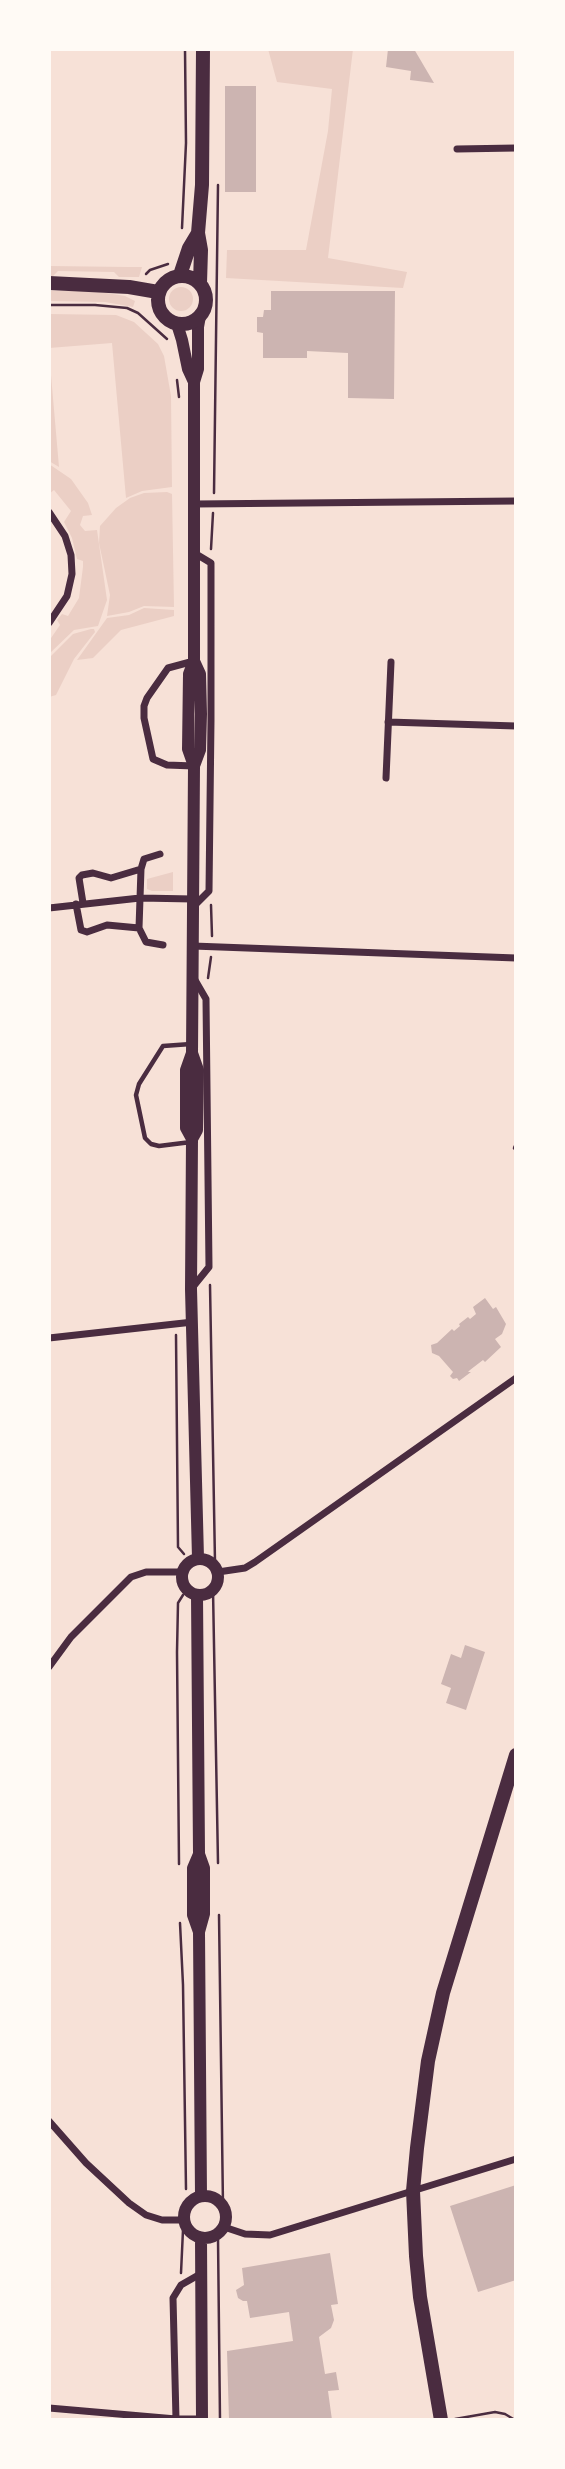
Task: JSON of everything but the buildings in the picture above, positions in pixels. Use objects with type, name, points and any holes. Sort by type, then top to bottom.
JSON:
[{"type":"main road","points":[[200,283],[189,276],[180,275],[165,281],[158,292],[160,310],[168,320],[177,324],[190,323],[204,311],[206,301],[200,283],[201,250],[198,233],[202,185],[203,49]]},
{"type":"main road","points":[[180,275],[188,248],[198,233]]},
{"type":"main road","points":[[49,283],[158,292]]},
{"type":"main road","points":[[441,2420],[421,2297],[414,2233],[414,2191],[424,2084],[434,2028],[458,1938],[516,1755]]},
{"type":"street","points":[[457,149],[516,148]]},
{"type":"street","points":[[198,1558],[194,1322],[191,1289],[192,1140],[186,1128],[186,1070],[192,1049],[194,766],[200,750],[201,714],[200,674],[194,661],[194,382],[198,369],[200,316]]},
{"type":"street","points":[[177,324],[188,369],[194,382]]},
{"type":"street","points":[[195,504],[516,501]]},
{"type":"street","points":[[49,512],[65,536],[71,555],[72,574],[67,596],[49,623]]},
{"type":"street","points":[[49,908],[140,898],[193,903],[209,891],[211,563],[196,554]]},
{"type":"street","points":[[194,661],[168,668],[144,706],[153,759],[167,765],[194,766]]},
{"type":"street","points":[[386,778],[391,662]]},
{"type":"street","points":[[388,722],[516,726]]},
{"type":"street","points":[[160,854],[144,859],[141,869],[139,928],[146,942],[163,944]]},
{"type":"street","points":[[139,928],[107,925],[87,932],[81,930],[79,878],[93,873],[111,878],[141,869]]},
{"type":"street","points":[[193,946],[516,958]]},
{"type":"street","points":[[191,1289],[209,1266],[206,999],[193,976]]},
{"type":"street","points":[[49,1338],[194,1322]]},
{"type":"street","points":[[216,1569],[245,1568],[255,1562],[516,1378]]},
{"type":"street","points":[[198,1558],[210,1561],[216,1569],[218,1582],[213,1590],[197,1595],[184,1586],[182,1572],[187,1564],[198,1558]]},
{"type":"street","points":[[49,1667],[71,1637],[131,1577],[146,1572],[182,1572]]},
{"type":"street","points":[[197,1595],[199,1854],[204,1868],[204,1914],[199,1932],[201,2196]]},
{"type":"street","points":[[49,2121],[86,2163],[129,2203],[146,2215],[162,2220],[184,2220]]},
{"type":"street","points":[[221,2231],[226,2213],[214,2197],[201,2196],[187,2205],[184,2220],[190,2233],[201,2238],[221,2231],[270,2235],[516,2159]]},
{"type":"street","points":[[49,2408],[107,2417],[202,2420],[201,2238]]},
{"type":"street","points":[[176,2419],[173,2298],[181,2285],[203,2273]]},
{"type":"lane","points":[[192,1049],[163,1046],[139,1084],[136,1094],[145,1138],[151,1144],[159,1146],[192,1140]]},
{"type":"path","points":[[182,237],[186,144],[184,49]]},
{"type":"path","points":[[211,563],[218,182]]},
{"type":"path","points":[[143,289],[148,271],[171,263]]},
{"type":"path","points":[[49,305],[116,306],[138,313],[169,341]]},
{"type":"path","points":[[209,1266],[216,1569]]},
{"type":"path","points":[[181,2285],[184,2220]]},
{"type":"path","points":[[220,2420],[221,2231]]},
{"type":"path","points":[[452,2420],[495,2413],[505,2414],[515,2420]]},
{"type":"shaded area","points":[[268,49],[353,49],[328,258],[407,272],[403,288],[226,278],[227,250],[306,250],[328,131],[332,89],[277,82]]},
{"type":"shaded area","points":[[49,266],[142,267],[139,277],[119,277],[114,272],[58,271],[49,276]]},
{"type":"shaded area","points":[[181,287],[192,294],[193,299],[186,310],[181,311],[170,304],[169,299],[176,288]]},
{"type":"shaded area","points":[[49,291],[94,291],[125,296],[135,301],[133,307],[105,302],[49,301]]},
{"type":"shaded area","points":[[49,314],[116,315],[134,322],[158,344],[164,356],[171,396],[172,487],[142,491],[126,498],[112,343],[49,348]]},
{"type":"shaded area","points":[[49,352],[59,467],[49,461]]},
{"type":"shaded area","points":[[49,464],[71,479],[88,503],[92,515],[83,516],[80,525],[85,531],[97,530],[107,600],[98,626],[74,630],[49,654],[49,641],[60,625],[57,620],[62,614],[68,616],[79,598],[83,561],[77,559],[72,538],[64,522],[71,511],[54,490],[49,494]]},
{"type":"shaded area","points":[[144,493],[172,494],[174,607],[144,606],[107,616],[110,595],[99,543],[100,526],[116,508],[130,498]]},
{"type":"shaded area","points":[[144,608],[174,610],[174,616],[121,630],[93,658],[77,660],[107,618],[129,615]]},
{"type":"shaded area","points":[[91,629],[95,632],[74,659],[56,695],[49,697],[49,658],[73,634]]},
{"type":"shaded area","points":[[173,872],[173,891],[147,889],[147,879]]}]
